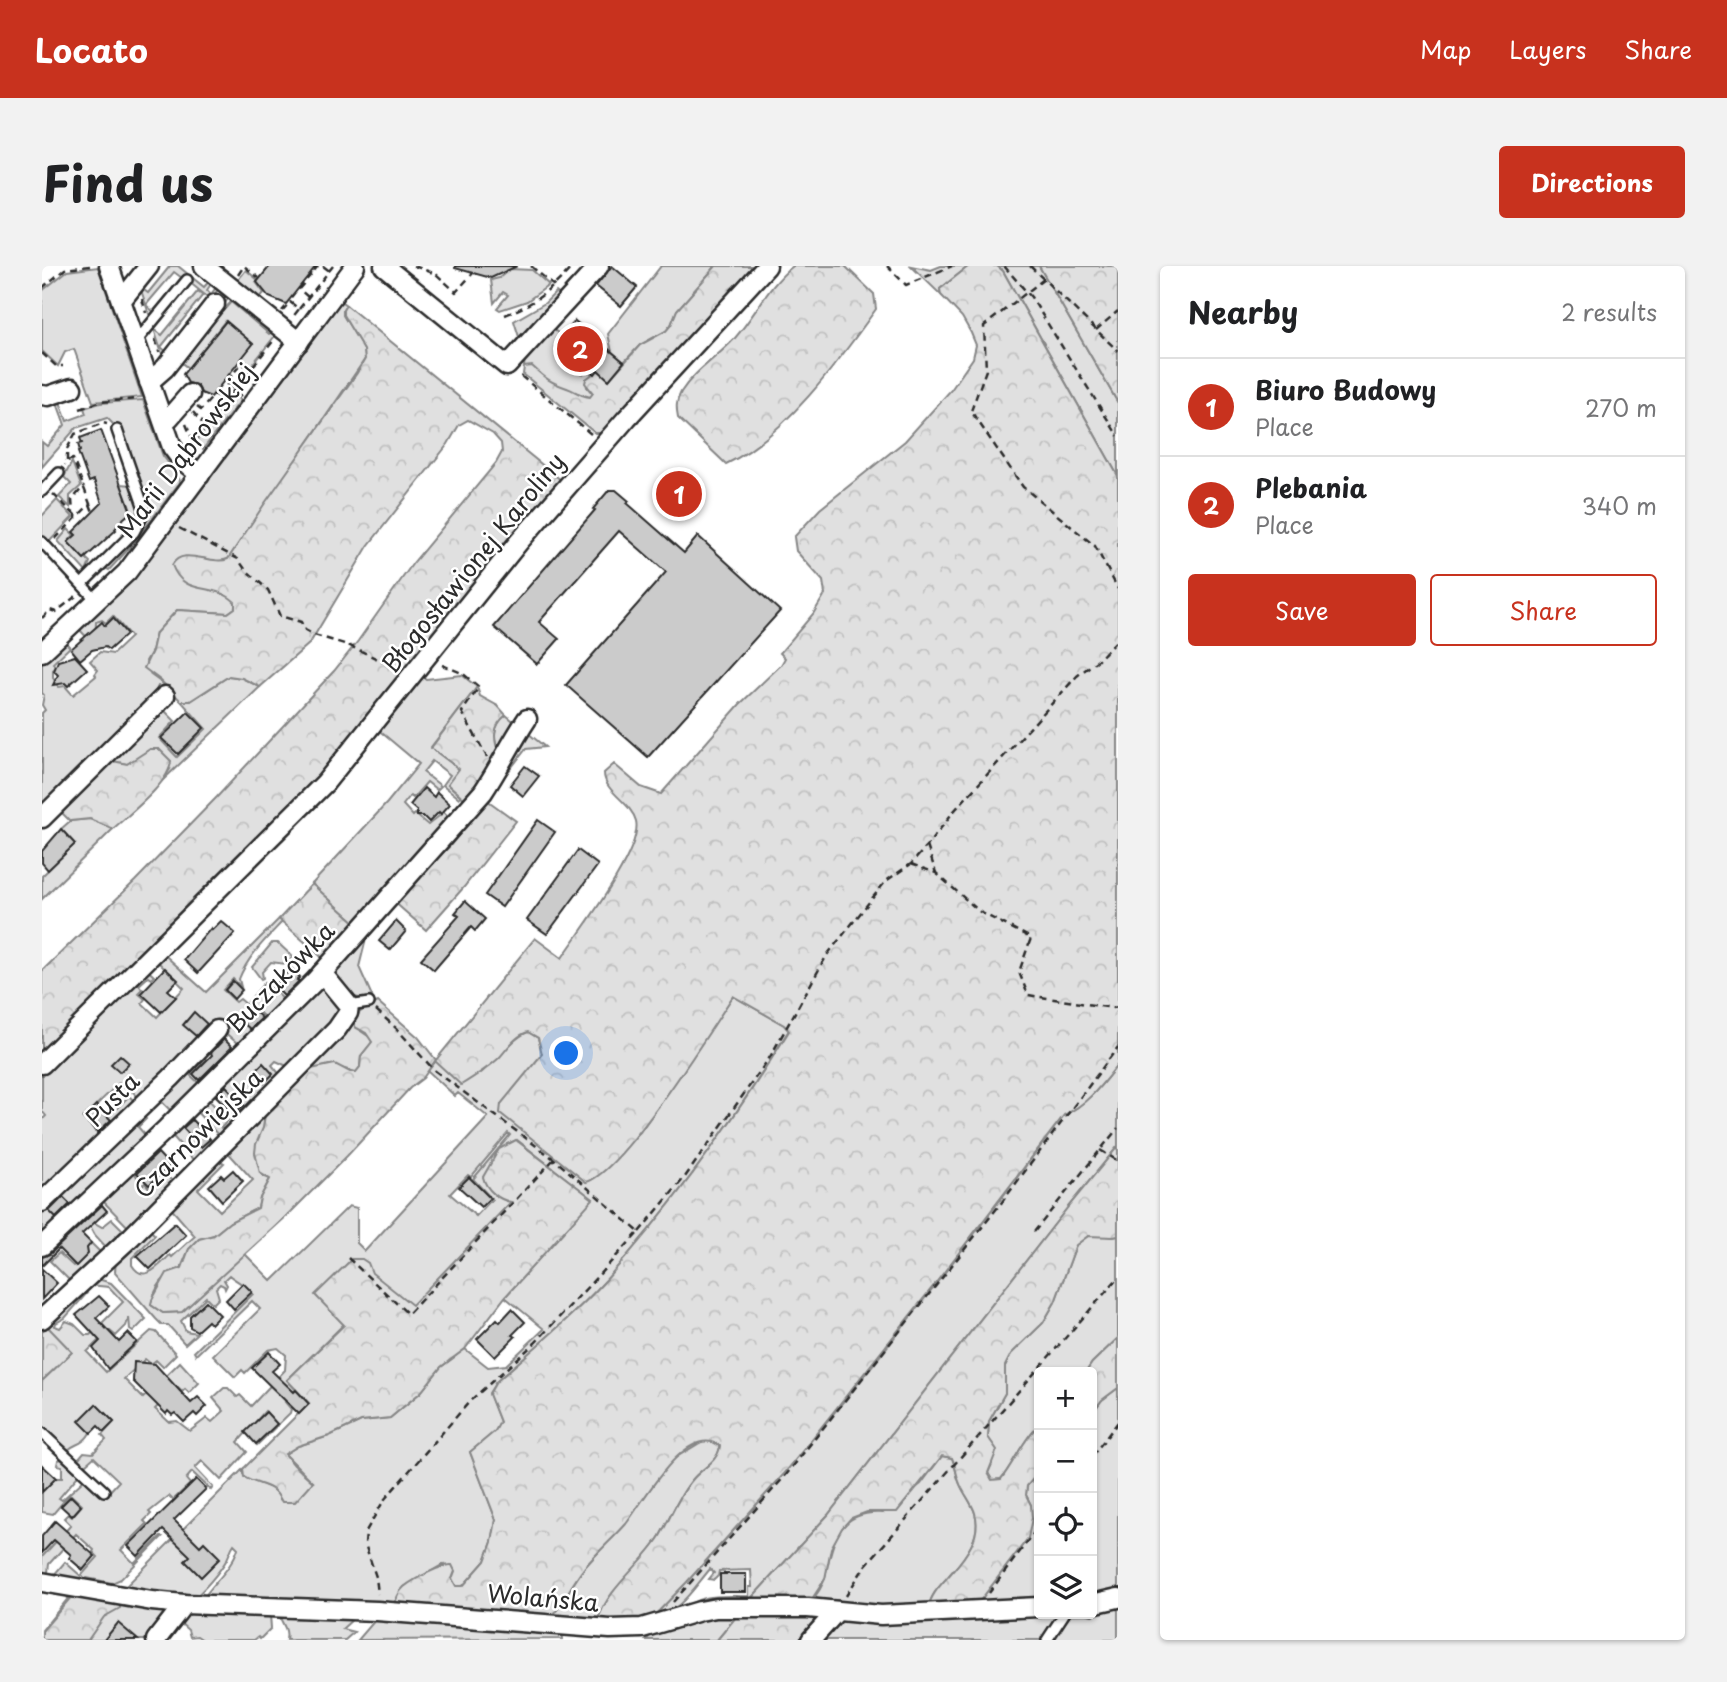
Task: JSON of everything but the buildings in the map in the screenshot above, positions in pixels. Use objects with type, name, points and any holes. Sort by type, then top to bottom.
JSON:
[{"type":"street","points":[[109,266],[176,453],[200,475]]},
{"type":"street","points":[[121,301],[149,266]]},
{"type":"street","points":[[204,266],[299,342]]},
{"type":"street","name":"Marii Dąbrowskiej","points":[[42,652],[127,572],[355,266]]},
{"type":"street","points":[[384,266],[507,366],[599,266]]},
{"type":"street","name":"Błogosławionej Karoliny","points":[[42,1064],[216,888],[325,783],[518,543],[604,444],[767,266]]},
{"type":"street","points":[[149,382],[165,368],[215,304]]},
{"type":"street","points":[[42,396],[72,388]]},
{"type":"street","points":[[163,420],[169,418],[190,394]]},
{"type":"street","points":[[42,818],[165,696]]},
{"type":"street","name":"Buczakówka","points":[[42,1245],[195,1101],[322,973],[464,816],[504,760],[510,743],[527,719]]},
{"type":"street","points":[[322,973],[349,1006]]},
{"type":"street","name":"Czarnowiejska","points":[[42,1319],[101,1266],[295,1072],[337,1029],[348,1013],[349,1006]]},
{"type":"street","name":"Pusta","points":[[42,1202],[217,1030]]},
{"type":"street","name":"Wolańska","points":[[42,1582],[152,1601],[513,1620],[568,1633],[641,1634],[700,1611],[716,1608],[881,1615],[1034,1607]]},
{"type":"street","points":[[1097,1603],[1118,1598]]},
{"type":"street","points":[[156,1640],[184,1604]]},
{"type":"street","points":[[811,1640],[836,1611]]},
{"type":"lane","points":[[135,340],[140,338],[187,280]]},
{"type":"lane","points":[[82,584],[134,533],[145,511],[117,430]]},
{"type":"lane","points":[[44,490],[59,473]]},
{"type":"lane","points":[[42,542],[97,601]]},
{"type":"lane","points":[[349,1006],[369,1003]]},
{"type":"lane","points":[[42,1433],[104,1491]]},
{"type":"lane","points":[[1046,1640],[1061,1619]]},
{"type":"path","points":[[42,288],[65,269],[90,266]]},
{"type":"path","points":[[229,286],[244,266],[259,278]]},
{"type":"path","points":[[308,297],[299,289],[321,266],[333,274]]},
{"type":"path","points":[[279,325],[299,309],[333,266]]},
{"type":"path","points":[[414,266],[436,274],[456,292],[473,273]]},
{"type":"path","points":[[531,266],[568,299]]},
{"type":"path","points":[[505,315],[524,308],[545,295],[573,266]]},
{"type":"path","points":[[887,266],[906,285],[952,266]]},
{"type":"path","points":[[1003,266],[1027,293],[1118,436]]},
{"type":"path","points":[[1030,266],[1118,351]]},
{"type":"path","points":[[1044,279],[984,326],[986,370],[971,411],[1023,486],[1095,546],[1118,589]]},
{"type":"path","points":[[192,442],[250,370],[279,325],[289,302],[299,309]]},
{"type":"path","points":[[1096,330],[1118,311]]},
{"type":"path","points":[[42,353],[56,366],[63,366]]},
{"type":"path","points":[[243,397],[225,383],[242,363],[258,376]]},
{"type":"path","points":[[507,366],[604,444]]},
{"type":"path","points":[[215,394],[224,401]]},
{"type":"path","points":[[80,409],[99,402],[135,399]]},
{"type":"path","points":[[59,473],[67,461],[69,443],[80,431],[103,423],[117,430]]},
{"type":"path","points":[[67,461],[73,459],[93,512]]},
{"type":"path","points":[[74,513],[72,500],[84,486]]},
{"type":"path","points":[[44,490],[77,517]]},
{"type":"path","points":[[54,540],[90,504]]},
{"type":"path","points":[[166,520],[238,559],[268,590],[280,616],[301,622],[305,630],[314,635],[348,645],[412,676]]},
{"type":"path","points":[[70,524],[75,530]]},
{"type":"path","points":[[42,618],[51,610],[56,612],[75,596]]},
{"type":"path","points":[[377,1611],[376,1577],[365,1544],[366,1531],[377,1509],[470,1401],[535,1343],[639,1232],[685,1177],[770,1057],[827,955],[886,881],[911,864],[954,811],[1077,676],[1098,660],[1118,639]]},
{"type":"path","points":[[426,658],[463,673],[479,687],[462,712],[495,773]]},
{"type":"path","points":[[927,846],[936,873]]},
{"type":"path","points":[[911,864],[936,873],[981,912],[1031,938],[1019,972],[1028,995],[1060,1002],[1113,1008],[1118,1006]]},
{"type":"path","points":[[369,1003],[434,1070],[554,1159],[639,1232]]},
{"type":"path","points":[[670,1605],[786,1475],[1002,1202],[1118,1047]]},
{"type":"path","points":[[1034,1232],[1118,1128]]},
{"type":"path","points":[[1100,1150],[1118,1161]]},
{"type":"path","points":[[348,1258],[408,1314],[554,1159]]},
{"type":"path","points":[[836,1611],[865,1566],[1118,1278]]},
{"type":"path","points":[[1097,1449],[1118,1422]]},
{"type":"path","points":[[976,1610],[1034,1533]]},
{"type":"green space","points":[[170,266],[178,266],[204,287],[211,279],[213,281],[207,290],[211,294],[218,285],[220,287],[214,295],[222,301],[228,293],[231,295],[221,308],[174,272],[146,305],[140,287],[148,293]]},
{"type":"green space","points":[[661,266],[716,266],[677,310],[666,331],[640,345],[624,362],[612,352],[608,334]]},
{"type":"green space","points":[[716,266],[757,266],[605,433],[595,433],[523,374],[524,367],[532,366],[552,382],[590,397],[593,393],[585,383],[586,379],[598,370],[610,379],[640,345],[666,331],[677,310]]},
{"type":"green space","points":[[793,266],[845,266],[874,294],[876,309],[828,374],[789,417],[748,452],[726,464],[678,418],[678,398],[693,377],[735,338],[776,282]]},
{"type":"green space","points":[[911,266],[931,270],[941,266],[969,266],[940,289],[941,295]]},
{"type":"green space","points":[[969,266],[997,266],[1003,271],[1118,476],[1118,1064],[1087,1099],[1064,1115],[935,1284],[784,1474],[650,1620],[639,1623],[598,1620],[609,1597],[653,1547],[683,1492],[713,1461],[720,1446],[707,1442],[693,1445],[680,1454],[654,1483],[626,1524],[585,1567],[550,1620],[394,1608],[402,1589],[421,1576],[452,1565],[455,1571],[452,1579],[456,1586],[463,1586],[485,1561],[496,1520],[470,1452],[495,1431],[500,1422],[489,1394],[496,1382],[593,1294],[656,1221],[726,1128],[789,1031],[784,1025],[733,996],[642,1129],[601,1173],[586,1182],[500,1113],[501,1104],[542,1054],[538,1038],[528,1032],[519,1036],[499,1058],[461,1085],[435,1061],[423,1078],[410,1088],[289,1214],[182,1312],[163,1313],[151,1305],[152,1300],[167,1273],[182,1268],[189,1249],[199,1239],[214,1235],[230,1222],[258,1208],[270,1179],[260,1173],[255,1153],[266,1108],[299,1074],[335,1064],[350,1072],[356,1072],[360,1067],[361,1056],[372,1042],[366,1033],[355,1027],[356,1018],[361,1011],[378,1002],[418,1037],[436,1060],[535,938],[562,958],[620,870],[636,834],[633,814],[608,786],[604,773],[614,764],[641,787],[661,794],[740,704],[781,665],[785,658],[780,653],[813,614],[825,594],[823,581],[796,551],[794,537],[820,509],[905,441],[951,390],[973,358],[976,345],[971,333],[962,317],[941,295],[940,289]]},
{"type":"green space","points":[[997,266],[1039,266],[1118,403],[1118,476],[1003,271]]},
{"type":"green space","points":[[1039,266],[1118,266],[1118,403]]},
{"type":"green space","points":[[98,267],[142,397],[93,402],[74,349],[65,352],[58,366],[42,351],[42,291],[67,271]]},
{"type":"green space","points":[[510,269],[532,270],[549,285],[527,301],[500,310],[497,308],[508,295],[503,292],[494,303],[491,280],[499,278]]},
{"type":"green space","points":[[246,270],[258,280],[256,282],[264,293],[259,299],[255,299],[235,284]]},
{"type":"green space","points":[[198,291],[203,295],[161,347],[169,354],[164,360],[154,329],[162,335]]},
{"type":"green space","points":[[556,292],[562,297],[520,340],[514,321],[545,303]]},
{"type":"green space","points":[[231,302],[269,334],[274,329],[278,332],[251,366],[241,358],[253,344],[225,321],[188,368],[178,360],[219,309],[223,311]]},
{"type":"green space","points":[[342,302],[346,305],[343,315],[364,350],[365,359],[228,559],[221,562],[201,558],[208,589],[228,595],[236,602],[235,608],[228,613],[177,610],[156,633],[152,651],[146,661],[151,675],[166,686],[158,686],[150,703],[42,814],[42,713],[45,710],[42,705],[42,661],[64,641],[70,647],[53,663],[56,667],[53,670],[53,678],[59,687],[65,686],[73,695],[96,676],[98,670],[90,661],[100,652],[113,654],[131,637],[113,616],[106,623],[102,620],[96,622],[95,646],[78,628],[131,577],[171,530],[337,305]]},
{"type":"green space","points":[[146,305],[154,312],[150,317]]},
{"type":"green space","points":[[346,305],[562,481],[320,783],[42,1060],[42,971],[217,797],[334,671],[413,563],[496,463],[502,452],[501,443],[493,434],[468,420],[459,425],[448,444],[368,546],[310,643],[260,687],[242,678],[229,676],[190,701],[181,701],[144,668],[156,633],[177,610],[228,613],[235,608],[235,602],[226,596],[184,582],[172,565],[177,559],[190,556],[228,559],[357,373],[365,359],[364,350],[343,315]]},
{"type":"green space","points":[[552,329],[563,336],[555,346],[562,352],[568,368],[575,368],[583,374],[588,368],[595,375],[586,379],[587,387],[593,394],[590,397],[558,387],[524,367],[525,357]]},
{"type":"green space","points":[[234,394],[241,400],[203,449],[196,441]]},
{"type":"green space","points":[[59,399],[67,421],[86,414],[84,408],[100,403],[143,400],[163,456],[178,475],[180,482],[133,544],[109,570],[105,568],[145,524],[149,517],[149,505],[124,435],[107,418],[76,428],[42,467],[42,442],[47,446],[65,425],[56,400]]},
{"type":"green space","points":[[72,462],[81,486],[70,496],[70,507],[59,497],[71,484],[64,477]]},
{"type":"green space","points":[[121,484],[132,485],[141,511],[136,522],[127,515],[131,511]]},
{"type":"green space","points":[[57,500],[73,517],[48,543],[42,536],[42,516]]},
{"type":"green space","points":[[68,529],[74,535],[68,542],[90,562],[86,572],[58,541]]},
{"type":"green space","points":[[462,675],[477,687],[431,747],[459,769],[448,784],[461,796],[459,798],[443,785],[450,775],[432,761],[423,772],[441,786],[437,790],[427,782],[403,805],[413,816],[415,814],[428,825],[444,812],[452,820],[358,925],[312,884],[419,764],[376,728],[422,676],[426,679]]},
{"type":"green space","points":[[229,676],[242,678],[260,687],[161,782],[170,769],[136,759],[127,764],[108,760],[162,708],[175,721],[159,738],[177,757],[206,729],[181,701],[191,701]]},
{"type":"green space","points":[[477,687],[480,696],[498,706],[506,715],[498,724],[495,734],[500,756],[467,801],[448,784],[459,769],[431,748]]},
{"type":"green space","points":[[506,715],[545,747],[526,749],[449,847],[440,853],[500,756],[495,734],[498,724]]},
{"type":"green space","points":[[150,749],[159,749],[171,761],[169,770],[148,798],[113,829],[90,819],[70,821],[58,809],[108,760],[127,764]]},
{"type":"green space","points":[[487,800],[516,821],[426,930],[392,900],[449,847]]},
{"type":"green space","points":[[90,819],[113,829],[42,899],[42,876],[75,844],[61,829],[70,821]]},
{"type":"green space","points":[[312,884],[358,925],[326,961],[279,919]]},
{"type":"green space","points":[[375,917],[383,920],[366,939],[359,967],[372,996],[358,998],[341,986],[337,965]]},
{"type":"green space","points":[[279,919],[282,922],[247,963],[239,979],[241,987],[233,979],[223,990],[236,1002],[240,999],[253,1010],[242,1022],[252,1031],[256,1027],[259,1033],[244,1049],[222,1030],[171,1065],[168,1076],[117,1127],[108,1117],[129,1096],[135,1102],[139,1098],[119,1083],[83,1118],[104,1139],[48,1190],[42,1185],[42,1120],[46,1116],[42,1111],[42,1070],[144,967],[154,976],[151,979],[148,977],[139,985],[142,989],[138,993],[145,999],[142,1003],[157,1017],[184,988],[153,957],[159,950],[206,992]]},
{"type":"green space","points":[[272,943],[278,943],[293,957],[286,964],[271,962],[262,972],[261,979],[252,967]]},
{"type":"green space","points":[[265,982],[284,1000],[266,1019],[248,1002]]},
{"type":"green space","points":[[319,984],[337,1000],[342,1013],[289,1067],[276,1061],[272,1065],[281,1076],[237,1120],[234,1114],[243,1104],[220,1080]]},
{"type":"green space","points":[[733,996],[789,1030],[703,1160],[656,1221],[580,1307],[496,1382],[489,1393],[500,1422],[496,1431],[470,1452],[496,1520],[485,1561],[463,1586],[456,1586],[444,1564],[404,1587],[394,1608],[203,1599],[232,1562],[238,1548],[234,1544],[220,1569],[192,1599],[124,1588],[243,1469],[243,1474],[269,1487],[280,1499],[313,1482],[285,1454],[298,1446],[329,1436],[361,1421],[390,1418],[421,1392],[441,1367],[465,1349],[488,1367],[506,1365],[544,1329],[505,1297],[592,1199],[517,1140],[507,1144],[512,1201],[412,1306],[352,1259],[316,1295],[344,1324],[287,1380],[309,1404],[295,1390],[285,1402],[291,1409],[290,1413],[257,1445],[277,1424],[265,1411],[238,1442],[247,1452],[221,1480],[202,1461],[195,1468],[213,1487],[211,1490],[192,1472],[186,1479],[190,1484],[173,1500],[169,1496],[149,1512],[151,1514],[144,1521],[147,1524],[121,1550],[134,1563],[162,1537],[121,1579],[112,1583],[87,1578],[83,1582],[53,1576],[65,1562],[81,1576],[98,1557],[76,1534],[49,1564],[48,1572],[42,1576],[42,1557],[71,1525],[64,1518],[68,1514],[72,1517],[82,1505],[70,1494],[53,1514],[42,1512],[42,1491],[56,1478],[62,1478],[62,1466],[57,1465],[58,1460],[62,1459],[77,1473],[77,1477],[59,1498],[62,1500],[84,1480],[101,1495],[108,1493],[119,1481],[94,1457],[85,1465],[78,1459],[84,1452],[93,1453],[106,1440],[102,1435],[114,1422],[97,1405],[90,1433],[68,1450],[42,1427],[42,1381],[72,1352],[46,1326],[42,1331],[42,1323],[84,1290],[87,1293],[55,1326],[60,1328],[66,1321],[74,1324],[85,1335],[90,1335],[123,1302],[109,1287],[89,1285],[98,1279],[111,1283],[146,1319],[133,1332],[130,1330],[129,1317],[126,1326],[116,1336],[109,1330],[87,1352],[106,1372],[151,1331],[156,1332],[176,1354],[163,1367],[156,1360],[151,1364],[145,1359],[124,1379],[143,1398],[180,1362],[199,1383],[189,1393],[185,1389],[182,1392],[177,1387],[155,1409],[169,1422],[177,1421],[190,1431],[207,1418],[212,1422],[224,1411],[213,1398],[224,1388],[228,1388],[237,1397],[240,1395],[251,1406],[285,1370],[286,1355],[278,1348],[268,1350],[245,1373],[242,1370],[235,1377],[213,1355],[260,1309],[252,1301],[196,1355],[194,1352],[253,1294],[229,1275],[224,1280],[227,1285],[225,1289],[220,1284],[216,1288],[219,1298],[213,1304],[206,1297],[181,1321],[186,1331],[197,1333],[185,1344],[168,1325],[162,1325],[156,1319],[115,1272],[116,1258],[147,1227],[155,1235],[132,1258],[132,1265],[141,1273],[156,1268],[195,1236],[168,1205],[215,1158],[224,1163],[198,1189],[220,1211],[253,1180],[224,1148],[272,1100],[264,1128],[263,1147],[263,1176],[270,1179],[258,1208],[230,1222],[214,1235],[199,1239],[189,1249],[181,1268],[165,1278],[155,1292],[151,1305],[163,1313],[182,1312],[244,1253],[272,1281],[349,1206],[357,1208],[357,1243],[365,1251],[488,1117],[458,1093],[455,1096],[428,1071],[436,1061],[481,1073],[523,1034],[528,1032],[538,1038],[543,1054],[533,1066],[558,1158],[586,1182],[640,1132]],"holes":[[[508,1133],[510,1135],[473,1179],[492,1199],[476,1216],[450,1194],[468,1175],[471,1177]]]},
{"type":"green space","points":[[360,1012],[356,1017],[361,1031],[371,1038],[372,1042],[361,1056],[360,1067],[356,1072],[329,1065],[299,1074],[351,1016]]},
{"type":"green space","points":[[200,1053],[206,1059],[191,1073],[186,1071],[204,1088],[175,1115],[160,1100],[143,1116],[146,1119],[138,1127],[146,1136],[155,1127],[42,1241],[42,1206]]},
{"type":"green space","points":[[1118,1064],[1118,1146],[828,1515],[746,1604],[683,1611],[689,1605],[705,1598],[749,1596],[749,1587],[752,1587],[751,1570],[719,1571],[714,1580],[709,1579],[714,1573],[710,1569],[670,1612],[650,1620],[761,1500],[814,1438],[916,1310],[1064,1115],[1087,1099]]},
{"type":"green space","points":[[207,1098],[228,1120],[221,1128],[226,1134],[220,1137],[193,1108]]},
{"type":"green space","points":[[188,1112],[192,1116],[182,1127],[201,1147],[210,1139],[213,1144],[195,1162],[169,1132]]},
{"type":"green space","points":[[516,1140],[593,1199],[505,1297],[465,1349],[441,1367],[421,1392],[390,1418],[361,1421],[329,1436],[298,1446],[285,1454],[313,1482],[295,1502],[282,1502],[270,1488],[244,1477],[243,1469],[309,1403],[287,1380],[344,1325],[315,1295],[352,1259],[362,1259],[368,1263],[372,1273],[412,1305],[511,1202],[494,1194],[483,1177],[499,1149]]},
{"type":"green space","points":[[1118,1146],[1118,1236],[1088,1236],[1076,1245],[1055,1302],[1043,1323],[1011,1354],[1005,1366],[1005,1393],[989,1421],[988,1437],[997,1450],[988,1473],[992,1480],[1001,1479],[1034,1430],[1034,1478],[1027,1486],[1026,1495],[1031,1505],[1032,1518],[1028,1538],[976,1606],[928,1609],[934,1593],[967,1552],[974,1538],[977,1521],[960,1484],[952,1458],[942,1456],[897,1512],[867,1512],[851,1518],[842,1528],[831,1548],[825,1579],[808,1605],[746,1604],[828,1515]]},
{"type":"green space","points":[[151,1154],[134,1172],[142,1185],[145,1183],[151,1190],[166,1175],[173,1182],[131,1230],[99,1197]]},
{"type":"green space","points":[[112,1219],[123,1230],[106,1247],[89,1224],[93,1222],[102,1227]]},
{"type":"green space","points":[[1088,1236],[1118,1236],[1118,1338],[1089,1367],[1034,1367],[1034,1430],[1001,1479],[992,1480],[988,1473],[992,1464],[988,1437],[989,1421],[1005,1393],[1005,1366],[1011,1354],[1043,1323],[1055,1302],[1076,1245]]},
{"type":"green space","points":[[91,1243],[101,1253],[70,1281],[50,1261],[59,1253],[73,1266],[87,1254]]},
{"type":"green space","points":[[47,1326],[72,1352],[42,1381],[42,1331]]},
{"type":"green space","points":[[1118,1338],[1118,1388],[1097,1406],[1097,1367],[1089,1367]]},
{"type":"green space","points":[[1118,1388],[1118,1595],[1097,1599],[1097,1406]]},
{"type":"green space","points":[[703,1441],[713,1441],[720,1447],[719,1452],[688,1486],[660,1536],[611,1597],[598,1620],[550,1620],[583,1569],[627,1521],[670,1461]]},
{"type":"green space","points":[[942,1456],[952,1458],[960,1484],[977,1521],[974,1538],[967,1552],[934,1593],[928,1609],[808,1605],[822,1584],[835,1540],[847,1522],[868,1513],[883,1513],[921,1484]]},
{"type":"green space","points":[[1034,1478],[1034,1603],[976,1606],[1028,1538],[1031,1505],[1026,1495],[1027,1486]]},
{"type":"green space","points":[[78,1593],[120,1603],[120,1608],[104,1617],[88,1640],[42,1640],[42,1631],[72,1596]]},
{"type":"green space","points":[[70,1596],[163,1609],[165,1616],[151,1640],[42,1640],[42,1630]]},
{"type":"green space","points":[[1118,1602],[1118,1640],[819,1640],[839,1617],[1034,1615],[1034,1619],[1097,1619],[1097,1607]]},
{"type":"green space","points":[[194,1611],[270,1615],[271,1628],[260,1639],[203,1640],[197,1636],[190,1637],[188,1630],[179,1622]]},
{"type":"green space","points":[[741,1611],[717,1640],[646,1640],[657,1629]]},
{"type":"green space","points":[[741,1611],[823,1612],[805,1640],[717,1640]]},
{"type":"green space","points":[[279,1613],[354,1618],[342,1629],[354,1632],[345,1640],[286,1640]]},
{"type":"green space","points":[[376,1619],[561,1630],[562,1639],[358,1640]]},
{"type":"place","name":"Plebania","points":[[580,349]]},
{"type":"place","name":"Biuro Budowy","points":[[679,494]]}]
